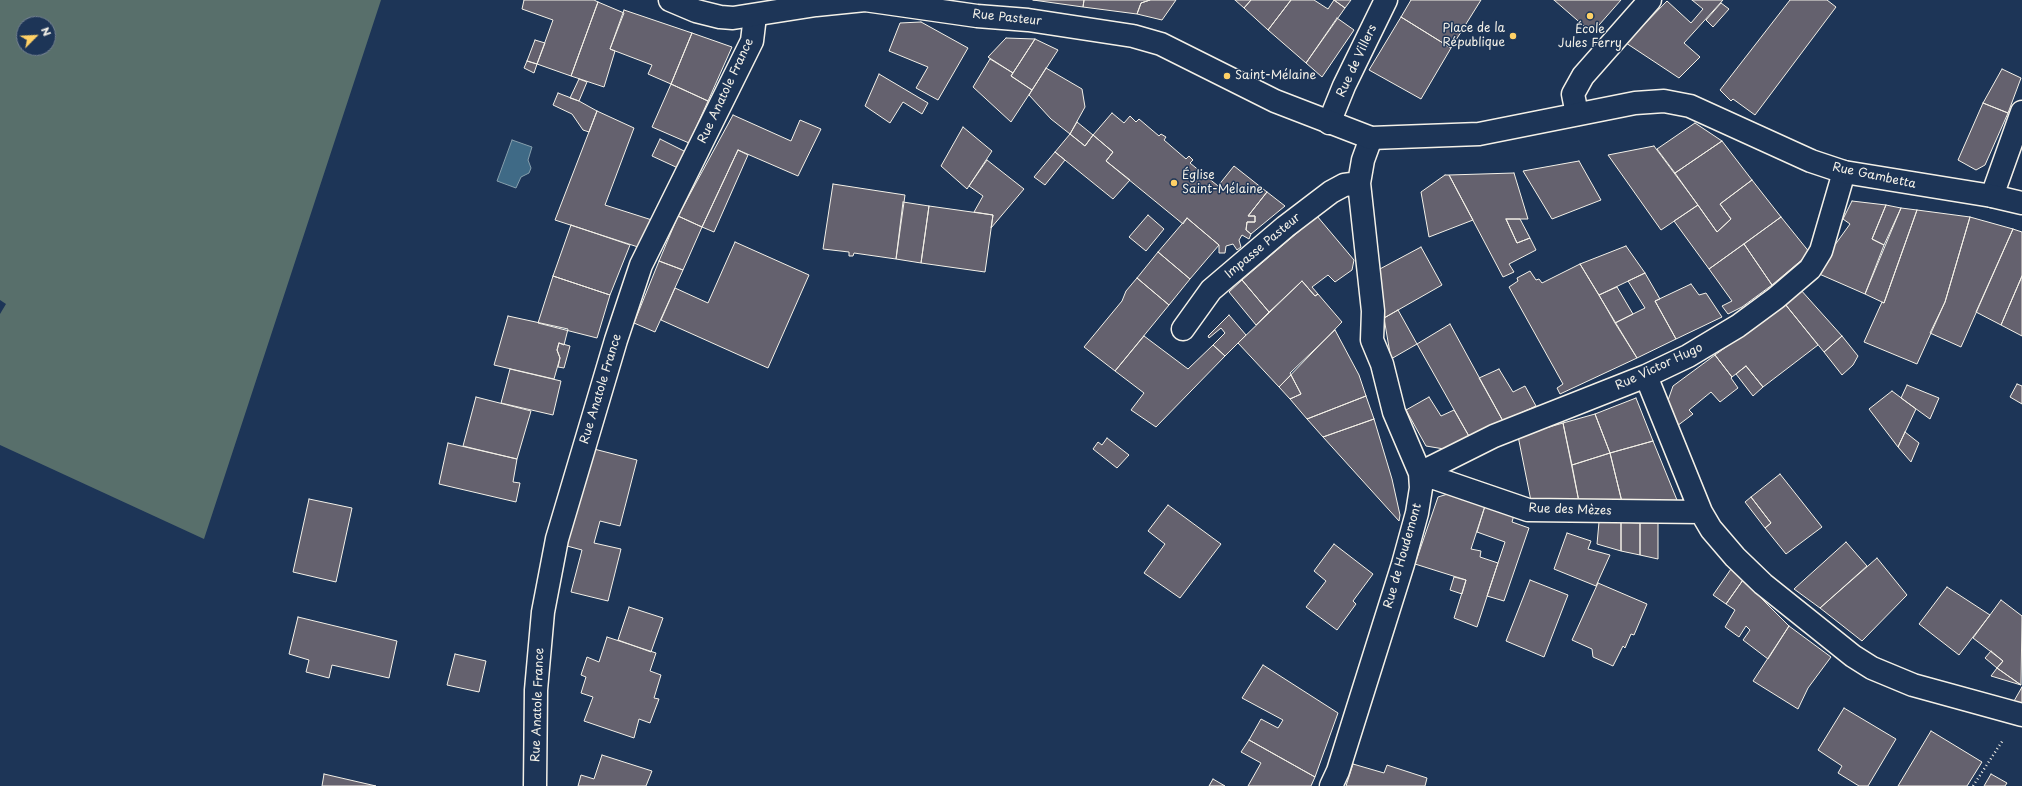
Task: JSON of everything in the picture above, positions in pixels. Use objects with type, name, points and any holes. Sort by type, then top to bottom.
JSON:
[{"type":"street","name":"Rue Pasteur","points":[[670,0],[696,11],[720,17],[755,16],[816,5],[865,0],[977,16],[1028,20],[1132,36],[1161,44],[1275,101],[1329,122]]},
{"type":"street","name":"Rue de Villers","points":[[1329,122],[1344,86],[1386,0]]},
{"type":"street","points":[[1329,122],[1371,138],[1480,134],[1578,114],[1573,94],[1583,76],[1650,0]]},
{"type":"street","name":"Rue Anatole France","points":[[535,786],[536,690],[543,612],[557,539],[616,340],[641,264],[752,41],[755,16]]},
{"type":"street","name":"Rue Gambetta","points":[[1578,114],[1635,103],[1664,101],[1690,106],[1811,161],[1844,172],[1992,196],[2022,203]]},
{"type":"street","points":[[1992,196],[2022,112]]},
{"type":"street","name":"Rue de Houdemont","points":[[1331,786],[1338,771],[1403,564],[1417,514],[1421,488],[1420,473],[1394,412],[1382,364],[1372,340],[1373,311],[1359,183],[1363,160],[1371,138]]},
{"type":"street","name":"Rue Victor Hugo","points":[[1420,473],[1494,436],[1646,376],[1688,356],[1738,326],[1776,298],[1810,269],[1821,251],[1844,172]]},
{"type":"street","name":"Impasse Pasteur","points":[[1183,329],[1211,290],[1285,227],[1331,192],[1344,185],[1359,183]]},
{"type":"street","points":[[1646,376],[1701,512],[1711,529],[1720,540],[1763,584],[1853,656],[1872,668],[1913,685],[2020,714]]},
{"type":"street","name":"Rue des Mèzes","points":[[1420,473],[1528,510],[1701,512]]},
{"type":"path","points":[[1973,786],[2020,714]]},
{"type":"green space","points":[[0,0],[381,0],[204,539],[0,445],[0,314],[6,304],[0,300]]},
{"type":"water","points":[[512,140],[532,147],[528,160],[531,168],[529,173],[521,177],[516,188],[497,181]]},
{"type":"building","points":[[524,0],[594,0],[598,2],[571,76],[537,64],[553,20],[522,9]]},
{"type":"building","points":[[1033,0],[1084,0],[1083,7]]},
{"type":"building","points":[[1084,0],[1150,0],[1141,3],[1137,14],[1083,7]]},
{"type":"building","points":[[1150,0],[1176,0],[1162,20],[1137,14],[1141,3]]},
{"type":"building","points":[[1235,0],[1251,0],[1244,8]]},
{"type":"building","points":[[1251,0],[1291,0],[1268,30],[1244,8]]},
{"type":"building","points":[[1291,0],[1314,0],[1328,9],[1334,0],[1345,8],[1306,63],[1268,30]]},
{"type":"building","points":[[1334,0],[1351,0],[1345,8]]},
{"type":"building","points":[[1411,0],[1481,0],[1451,48],[1401,17]]},
{"type":"building","name":"École Jules Ferry","points":[[1554,0],[1621,0],[1592,33]]},
{"type":"building","points":[[1692,0],[1723,0],[1684,43],[1700,57],[1679,78],[1626,43],[1667,1],[1691,23],[1703,9]]},
{"type":"building","points":[[1790,0],[1827,0],[1836,7],[1755,115],[1733,99],[1731,101],[1720,90]]},
{"type":"building","points":[[598,2],[624,13],[610,49],[615,51],[604,87],[571,76]]},
{"type":"building","points":[[1721,3],[1729,9],[1713,27],[1706,20]]},
{"type":"building","points":[[624,10],[692,33],[671,84],[648,74],[652,65],[610,49]]},
{"type":"building","points":[[1401,17],[1451,48],[1421,99],[1369,70]]},
{"type":"building","points":[[1337,18],[1354,30],[1322,77],[1306,63]]},
{"type":"building","points":[[921,22],[968,48],[938,100],[916,88],[928,67],[889,51],[900,23]]},
{"type":"building","points":[[692,33],[732,47],[708,101],[671,84]]},
{"type":"building","points":[[1006,38],[1035,39],[1013,73],[988,57]]},
{"type":"building","points":[[1035,39],[1058,50],[1032,90],[1011,76]]},
{"type":"building","points":[[535,40],[545,43],[537,64],[527,61]]},
{"type":"building","points":[[990,59],[1013,73],[1011,76],[1032,90],[1011,122],[973,87]]},
{"type":"building","points":[[527,61],[537,64],[534,73],[524,68]]},
{"type":"building","points":[[1046,68],[1082,89],[1085,107],[1070,134],[1051,119],[1029,95]]},
{"type":"building","points":[[2002,69],[2021,78],[2008,113],[1983,103]]},
{"type":"building","points":[[879,74],[928,103],[922,114],[903,102],[890,123],[865,106]]},
{"type":"building","points":[[579,79],[587,82],[579,101],[570,98]]},
{"type":"building","points":[[671,84],[708,101],[689,143],[652,127]]},
{"type":"building","points":[[558,93],[579,101],[597,111],[589,132],[583,130],[572,114],[553,105]]},
{"type":"building","points":[[1983,103],[2008,113],[1985,165],[1976,170],[1958,160]]},
{"type":"building","points":[[597,111],[634,128],[605,205],[652,220],[638,247],[555,220]]},
{"type":"building","name":"Église Saint-Mélaine","points":[[1112,113],[1124,123],[1130,116],[1136,122],[1139,119],[1159,136],[1161,134],[1166,137],[1164,140],[1186,159],[1189,156],[1193,160],[1190,163],[1218,186],[1234,166],[1267,192],[1248,216],[1255,216],[1255,222],[1247,222],[1246,230],[1251,234],[1249,239],[1242,235],[1239,240],[1241,247],[1237,250],[1233,244],[1226,246],[1225,253],[1219,253],[1219,245],[1187,218],[1183,224],[1106,161],[1113,152],[1093,135]]},
{"type":"building","points":[[733,115],[791,141],[800,120],[821,129],[798,176],[738,150],[702,227],[678,216]]},
{"type":"building","points":[[1077,122],[1093,135],[1085,146],[1070,134]]},
{"type":"building","points":[[1695,123],[1722,141],[1675,173],[1657,149]]},
{"type":"building","points":[[963,127],[992,151],[967,189],[941,166]]},
{"type":"building","points":[[1070,134],[1085,146],[1093,135],[1113,152],[1106,161],[1130,180],[1113,199],[1055,152]]},
{"type":"building","points":[[660,139],[686,152],[678,168],[652,156]]},
{"type":"building","points":[[1722,141],[1752,180],[1720,204],[1731,219],[1717,232],[1675,173]]},
{"type":"building","points":[[1654,146],[1698,205],[1661,230],[1608,155]]},
{"type":"building","points":[[738,150],[748,155],[714,232],[702,227]]},
{"type":"building","points":[[1055,152],[1065,160],[1045,185],[1034,177]]},
{"type":"building","points":[[987,160],[1024,189],[991,228],[993,215],[974,212],[983,196],[969,186]]},
{"type":"building","points":[[1579,161],[1601,200],[1552,219],[1523,171]]},
{"type":"building","points":[[1514,173],[1528,219],[1506,219],[1517,243],[1530,238],[1536,250],[1509,264],[1514,272],[1503,277],[1449,175]]},
{"type":"building","points":[[1445,175],[1449,175],[1473,220],[1429,237],[1421,192]]},
{"type":"building","points":[[1752,180],[1781,217],[1709,269],[1674,221],[1698,205],[1717,232],[1731,219],[1720,204]]},
{"type":"building","points":[[833,184],[905,195],[896,259],[854,253],[853,256],[849,256],[849,252],[823,249]]},
{"type":"building","points":[[1267,192],[1285,206],[1251,234],[1246,230],[1247,222],[1255,222],[1255,216],[1248,216]]},
{"type":"building","points":[[1852,201],[1886,205],[1872,239],[1884,245],[1865,294],[1817,273],[1824,260],[1850,224],[1843,219]]},
{"type":"building","points":[[903,202],[929,206],[921,263],[896,259]]},
{"type":"building","points":[[1886,205],[1901,208],[1884,245],[1872,239]]},
{"type":"building","points":[[929,206],[993,215],[985,272],[921,263]]},
{"type":"building","points":[[1901,208],[1917,210],[1884,303],[1865,294]]},
{"type":"building","points":[[1917,210],[1970,217],[1945,302],[1917,364],[1864,342],[1882,302],[1884,303]]},
{"type":"building","points":[[1148,215],[1164,229],[1146,251],[1129,237]]},
{"type":"building","points":[[678,216],[702,227],[683,270],[659,261]]},
{"type":"building","points":[[1317,216],[1354,260],[1352,270],[1335,282],[1328,275],[1312,287],[1318,294],[1315,296],[1302,281],[1269,312],[1242,280]]},
{"type":"building","points":[[1781,217],[1810,253],[1772,285],[1744,244]]},
{"type":"building","points":[[1970,217],[2013,229],[1961,347],[1930,333],[1945,302]]},
{"type":"building","points":[[1187,218],[1219,245],[1190,279],[1158,252]]},
{"type":"building","points":[[1506,219],[1520,219],[1530,238],[1517,243]]},
{"type":"building","points":[[571,225],[630,245],[610,295],[553,276]]},
{"type":"building","points":[[2013,229],[2022,232],[2022,276],[2001,325],[1976,312]]},
{"type":"building","points":[[735,242],[809,275],[768,368],[661,320],[675,288],[708,303]]},
{"type":"building","points":[[1744,244],[1772,285],[1742,307],[1728,314],[1722,306],[1732,301],[1709,269]]},
{"type":"building","points":[[1626,246],[1645,273],[1599,295],[1580,264]]},
{"type":"building","points":[[1421,247],[1442,285],[1384,318],[1378,270]]},
{"type":"building","points":[[1158,252],[1190,279],[1169,305],[1137,278]]},
{"type":"building","points":[[659,261],[683,270],[655,332],[634,323]]},
{"type":"building","points":[[1580,264],[1637,358],[1560,394],[1557,388],[1563,384],[1509,287],[1518,281],[1517,278],[1530,271],[1536,280],[1539,279],[1542,283]]},
{"type":"building","points":[[1645,273],[1660,299],[1655,301],[1676,339],[1637,358],[1615,323],[1645,308],[1628,281]]},
{"type":"building","points":[[553,276],[610,295],[597,338],[538,323]]},
{"type":"building","points":[[2022,276],[2022,336],[2001,325]]},
{"type":"building","points":[[1137,278],[1169,305],[1115,371],[1084,347],[1122,301],[1126,291]]},
{"type":"building","points":[[1242,280],[1269,312],[1256,325],[1229,292]]},
{"type":"building","points":[[1302,281],[1315,296],[1318,294],[1342,322],[1279,387],[1238,343]]},
{"type":"building","points":[[1691,284],[1699,295],[1706,293],[1722,317],[1676,339],[1655,301]]},
{"type":"building","points":[[1617,287],[1633,314],[1615,323],[1599,295]]},
{"type":"building","points":[[1800,289],[1842,336],[1824,352],[1785,304]]},
{"type":"building","points":[[1785,304],[1818,345],[1763,387],[1746,366],[1732,377],[1715,355]]},
{"type":"building","points":[[1398,310],[1417,344],[1391,359],[1384,318]]},
{"type":"building","points":[[1229,315],[1246,335],[1225,356],[1213,345],[1225,333],[1221,328],[1209,338],[1208,336]]},
{"type":"building","points":[[508,316],[568,329],[564,345],[559,343],[557,350],[560,358],[554,379],[494,365]]},
{"type":"building","points":[[1450,324],[1503,421],[1470,438],[1417,344]]},
{"type":"building","points":[[1335,330],[1359,375],[1366,396],[1307,419],[1290,399],[1301,394],[1290,373]]},
{"type":"building","points":[[1144,336],[1188,369],[1213,345],[1225,356],[1156,427],[1131,410],[1144,393],[1115,371]]},
{"type":"building","points":[[1842,336],[1858,356],[1853,365],[1842,375],[1824,352]]},
{"type":"building","points":[[559,343],[570,346],[564,368],[558,367],[560,358],[557,350]]},
{"type":"building","points":[[1715,355],[1732,377],[1731,378],[1738,388],[1720,402],[1711,392],[1689,410],[1693,414],[1673,429],[1666,406],[1673,386]]},
{"type":"building","points":[[1746,366],[1763,387],[1753,396],[1736,374]]},
{"type":"building","points":[[510,369],[561,381],[553,415],[501,403]]},
{"type":"building","points":[[1499,369],[1513,392],[1525,386],[1536,406],[1503,421],[1479,378]]},
{"type":"building","points":[[1291,375],[1301,394],[1290,399],[1279,387]]},
{"type":"building","points":[[2017,384],[2022,386],[2022,404],[2010,397]]},
{"type":"building","points":[[1907,385],[1939,398],[1930,419],[1901,398]]},
{"type":"building","points":[[1892,391],[1916,409],[1898,447],[1869,409]]},
{"type":"building","points":[[1366,396],[1374,419],[1323,437],[1307,419]]},
{"type":"building","points":[[476,397],[531,411],[517,459],[463,446]]},
{"type":"building","points":[[1429,397],[1441,416],[1454,410],[1470,438],[1444,449],[1426,446],[1406,410]]},
{"type":"building","points":[[1636,398],[1653,441],[1610,453],[1595,414]]},
{"type":"building","points":[[1595,414],[1610,453],[1572,465],[1563,423]]},
{"type":"building","points":[[1374,419],[1392,479],[1400,515],[1399,521],[1323,437]]},
{"type":"building","points":[[1563,423],[1579,502],[1531,501],[1518,436]]},
{"type":"building","points":[[1905,432],[1919,443],[1911,462],[1898,447]]},
{"type":"building","points":[[1107,438],[1129,455],[1117,468],[1093,449],[1098,442],[1102,445]]},
{"type":"building","points":[[1653,441],[1679,505],[1622,502],[1610,453]]},
{"type":"building","points":[[448,443],[517,459],[513,482],[520,483],[516,502],[439,484]]},
{"type":"building","points":[[594,449],[637,460],[620,526],[600,521],[594,543],[621,549],[608,601],[571,592],[582,550],[567,546],[572,515]]},
{"type":"building","points":[[1610,453],[1622,502],[1579,502],[1572,465]]},
{"type":"building","points":[[1780,474],[1822,527],[1786,554],[1765,528],[1771,523],[1751,497]]},
{"type":"building","points":[[1451,493],[1485,506],[1471,549],[1481,551],[1480,557],[1498,563],[1477,627],[1454,618],[1466,580],[1415,564],[1438,497]]},
{"type":"building","points":[[1751,497],[1771,523],[1765,528],[1745,502]]},
{"type":"building","points":[[309,499],[352,508],[336,582],[293,572]]},
{"type":"building","points":[[1168,505],[1221,544],[1180,598],[1144,573],[1165,544],[1148,531]]},
{"type":"building","points":[[1485,506],[1514,515],[1512,522],[1529,528],[1504,601],[1487,596],[1505,542],[1477,532]]},
{"type":"building","points":[[1599,522],[1621,522],[1621,551],[1597,544]]},
{"type":"building","points":[[1621,522],[1640,523],[1640,555],[1621,551]]},
{"type":"building","points":[[1640,523],[1658,523],[1658,559],[1640,555]]},
{"type":"building","points":[[1567,533],[1591,541],[1588,549],[1610,555],[1596,586],[1554,569]]},
{"type":"building","points":[[1846,542],[1867,566],[1820,608],[1794,589]]},
{"type":"building","points":[[1334,544],[1373,574],[1353,601],[1356,604],[1337,630],[1306,607],[1326,581],[1314,571]]},
{"type":"building","points":[[1877,558],[1907,595],[1862,641],[1820,608]]},
{"type":"building","points":[[1731,569],[1743,580],[1726,604],[1713,595]]},
{"type":"building","points":[[1454,577],[1466,580],[1462,594],[1450,590]]},
{"type":"building","points":[[1530,580],[1568,595],[1544,657],[1506,641]]},
{"type":"building","points":[[1743,580],[1789,626],[1768,659],[1743,640],[1750,630],[1746,626],[1739,637],[1725,627],[1735,610],[1726,604]]},
{"type":"building","points":[[1598,583],[1647,604],[1634,635],[1631,634],[1625,648],[1623,646],[1613,666],[1593,657],[1592,649],[1572,640]]},
{"type":"building","points":[[1947,587],[1990,615],[1959,655],[1919,624]]},
{"type":"building","points":[[2001,600],[2022,616],[2021,685],[1997,668],[2003,661],[1973,638]]},
{"type":"building","points":[[629,607],[663,618],[651,652],[618,640]]},
{"type":"building","points":[[298,617],[397,641],[389,678],[332,665],[329,678],[306,672],[309,660],[289,654]]},
{"type":"building","points":[[1789,626],[1831,657],[1808,688],[1798,709],[1753,681]]},
{"type":"building","points":[[607,637],[656,653],[650,671],[661,675],[654,698],[659,699],[650,723],[639,719],[634,738],[584,721],[593,697],[581,693],[586,677],[581,675],[587,657],[599,662]]},
{"type":"building","points":[[1991,651],[2003,661],[1997,668],[1985,658]]},
{"type":"building","points":[[455,654],[486,661],[479,692],[447,685]]},
{"type":"building","points":[[1263,665],[1338,713],[1315,777],[1249,740],[1261,719],[1278,728],[1283,720],[1242,698]]},
{"type":"building","points":[[1997,668],[2021,685],[1991,676]]},
{"type":"building","points":[[2022,687],[2022,703],[2014,701]]},
{"type":"building","points":[[1844,708],[1896,739],[1868,786],[1859,786],[1838,773],[1842,766],[1818,750]]},
{"type":"building","points":[[1931,731],[1982,762],[1967,786],[1898,786]]},
{"type":"building","points":[[1249,740],[1315,777],[1311,786],[1248,786],[1261,763],[1241,752]]},
{"type":"building","points":[[602,755],[652,771],[646,786],[578,786],[581,775],[594,779]]},
{"type":"building","points":[[1353,764],[1384,773],[1387,765],[1427,778],[1425,786],[1346,786]]},
{"type":"building","points":[[324,774],[376,786],[322,786]]},
{"type":"building","points":[[1991,774],[2007,783],[2005,786],[1984,786]]},
{"type":"building","points":[[1213,779],[1225,786],[1209,786]]},
{"type":"place","name":"École Jules Ferry","points":[[1590,16]]},
{"type":"place","name":"Place de la République","points":[[1513,36]]},
{"type":"place","name":"Saint-Mélaine","points":[[1227,76]]},
{"type":"place","name":"Église Saint-Mélaine","points":[[1174,183]]}]
